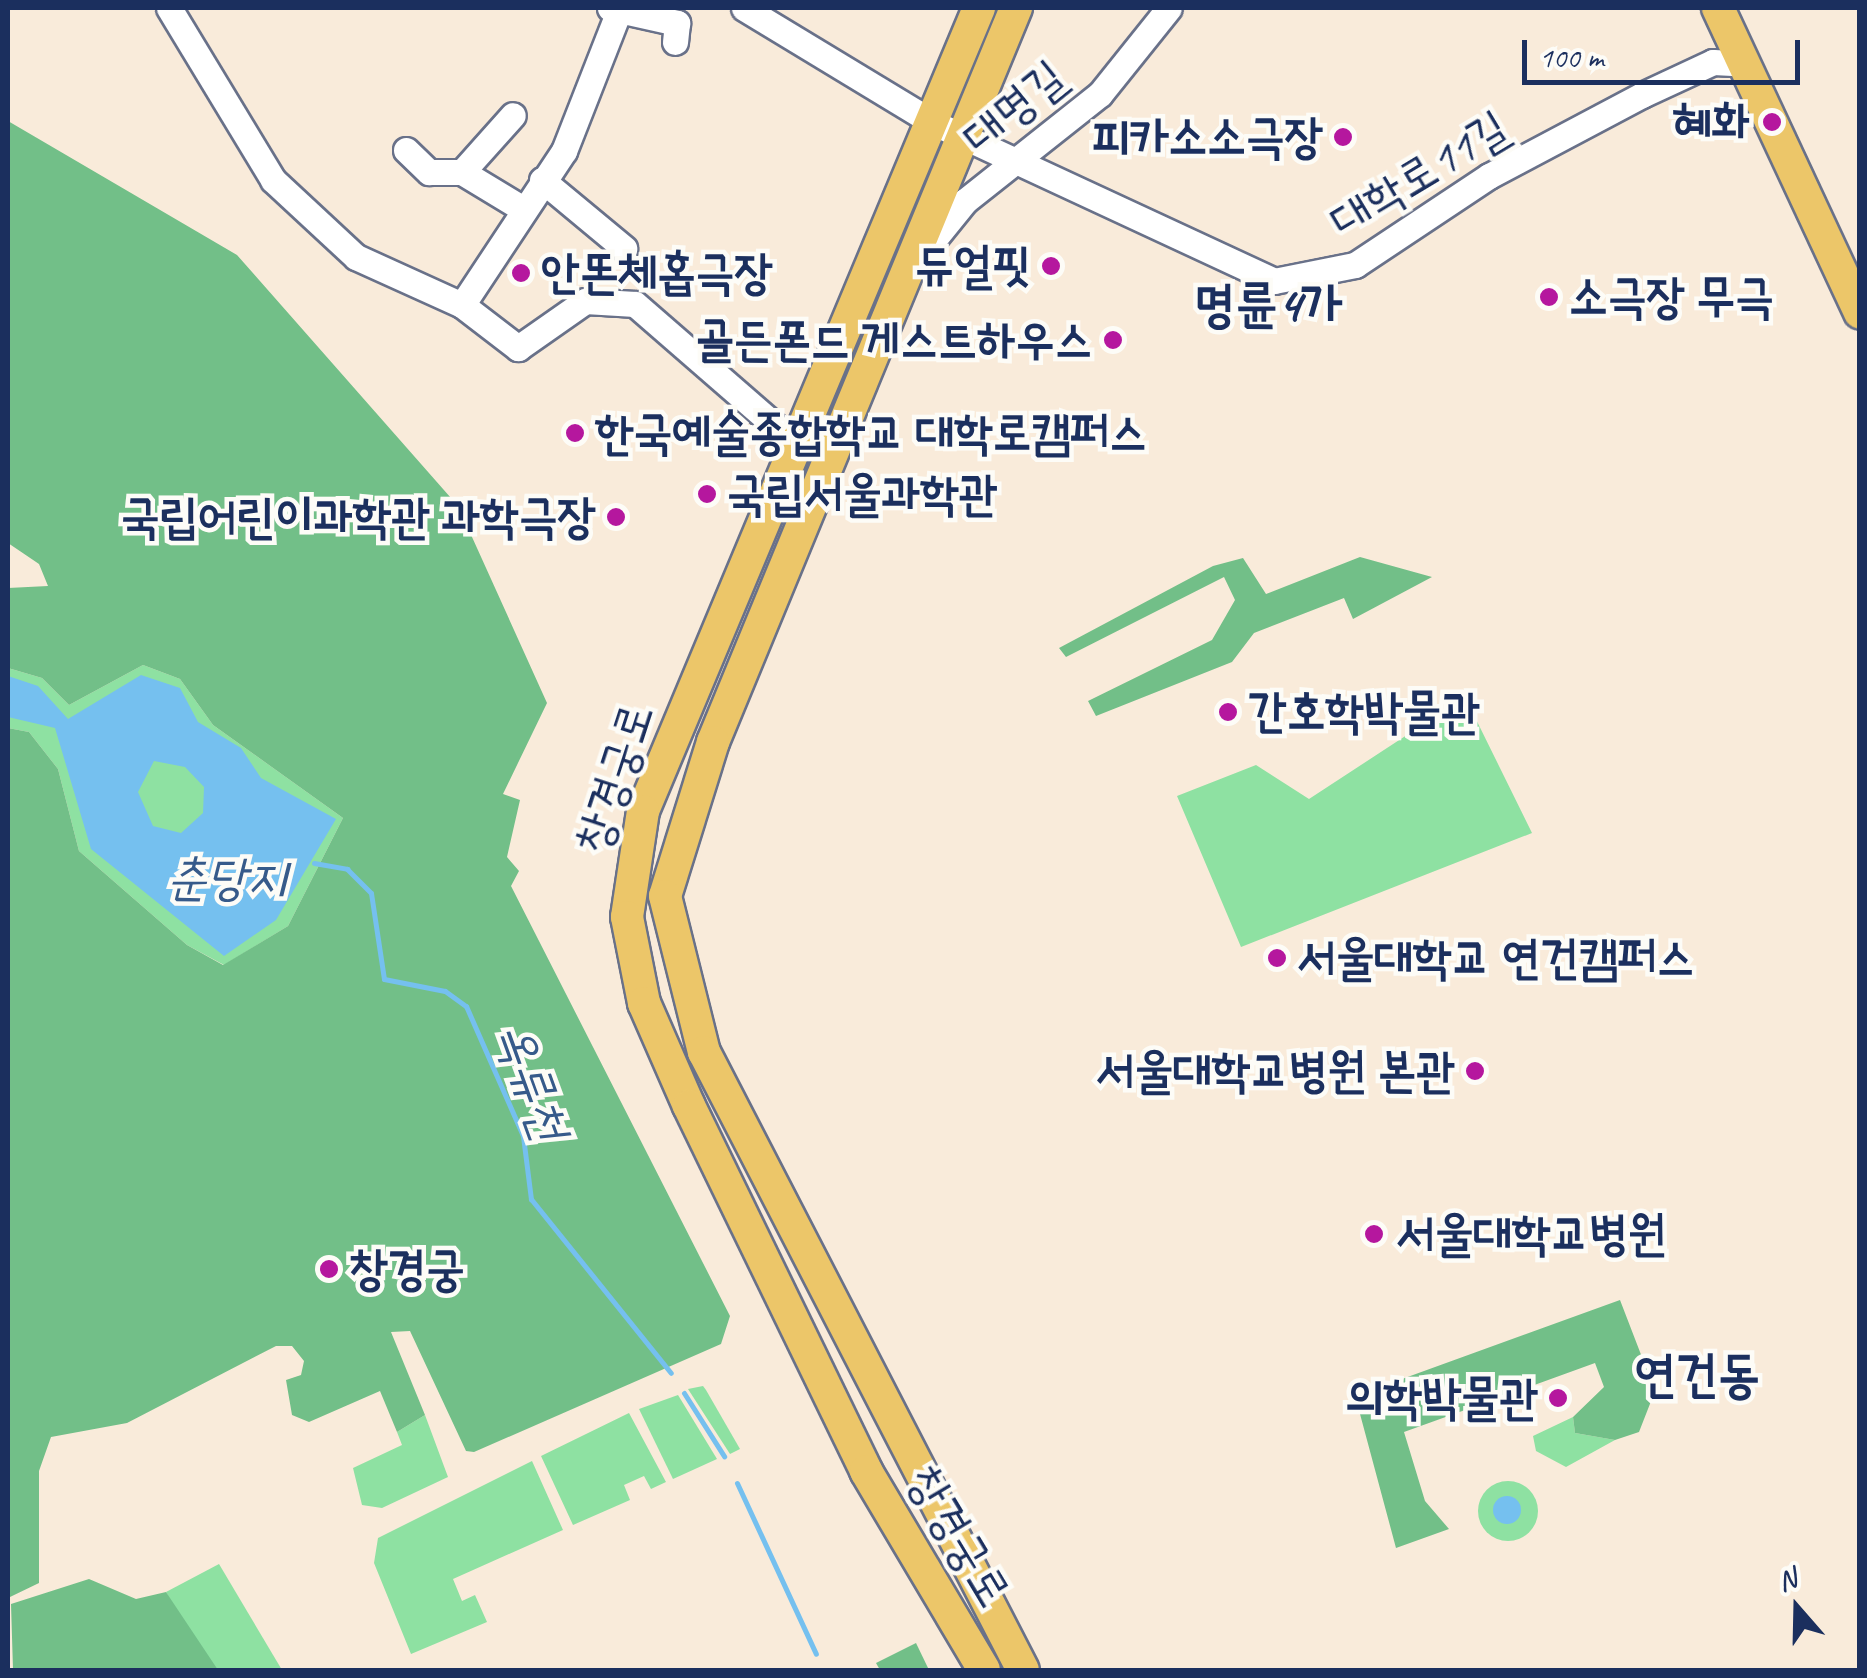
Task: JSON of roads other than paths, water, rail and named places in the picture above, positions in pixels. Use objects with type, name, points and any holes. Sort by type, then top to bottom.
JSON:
[{"type":"main road","name":"창경궁로","points":[[979,8],[934,124],[643,810],[629,942],[670,1064],[866,1471],[984,1670]]},
{"type":"main road","name":"창경궁로","points":[[1016,8],[713,742],[670,865],[667,922],[704,1052],[1024,1670]]},
{"type":"main road","points":[[1718,8],[1860,312]]},
{"type":"street","points":[[169,8],[273,180],[356,257],[462,305],[518,348],[585,301],[635,304],[796,446]]},
{"type":"street","name":"대학로11길","points":[[744,8],[934,124],[1274,281],[1332,275],[1489,176],[1642,95],[1713,62],[1747,64]]},
{"type":"street","name":"대명길","points":[[909,269],[966,202],[1022,163],[1100,94],[1169,8]]},
{"type":"street","points":[[462,305],[564,151],[616,9],[678,23],[675,42]]},
{"type":"street","points":[[462,172],[513,116]]},
{"type":"street","points":[[406,150],[429,172],[462,172],[523,209]]},
{"type":"street","points":[[542,180],[624,248]]},
{"type":"water","name":"춘당지","points":[[141,675],[180,688],[198,722],[241,748],[261,778],[336,819],[276,920],[224,956],[91,849],[55,728],[8,717],[8,676],[38,686],[68,719]],"holes":[[[154,761],[185,767],[204,787],[203,813],[181,833],[153,826],[138,792]]]},
{"type":"water","points":[[1507,1496],[1517,1500],[1521,1510],[1517,1520],[1507,1524],[1497,1520],[1493,1510],[1497,1500]]},
{"type":"waterway","name":"옥류천","points":[[314,863],[347,869],[371,893],[384,979],[445,991],[466,1006],[523,1136],[531,1199],[671,1373]]},
{"type":"waterway","name":"옥류천","points":[[684,1393],[724,1456]]},
{"type":"waterway","name":"옥류천","points":[[737,1483],[816,1654]]},
{"type":"place","name":"혜화","points":[[1772,122]]},
{"type":"place","name":"피카소소극장","points":[[1343,137]]},
{"type":"place","name":"듀얼핏","points":[[1051,266]]},
{"type":"place","name":"안똔체홉극장","points":[[521,273]]},
{"type":"place","name":"소극장 무극","points":[[1549,297]]},
{"type":"place","name":"골든폰드 게스트하우스","points":[[1113,340]]},
{"type":"place","name":"한국예술종합학교 대학로캠퍼스","points":[[575,433]]},
{"type":"place","name":"국립서울과학관","points":[[707,494]]},
{"type":"place","name":"국립어린이과학관 과학극장","points":[[616,517]]},
{"type":"place","name":"간호학박물관","points":[[1228,712]]},
{"type":"place","name":"서울대학교 연건캠퍼스","points":[[1277,958]]},
{"type":"place","name":"서울대학교병원 본관","points":[[1475,1071]]},
{"type":"place","name":"서울대학교병원","points":[[1374,1234]]},
{"type":"place","name":"창경궁","points":[[329,1269]]},
{"type":"place","name":"의학박물관","points":[[1558,1398]]},
{"type":"district","name":"명륜4가","points":[[1268,305]]},
{"type":"district","name":"연건동","points":[[1697,1375]]}]
